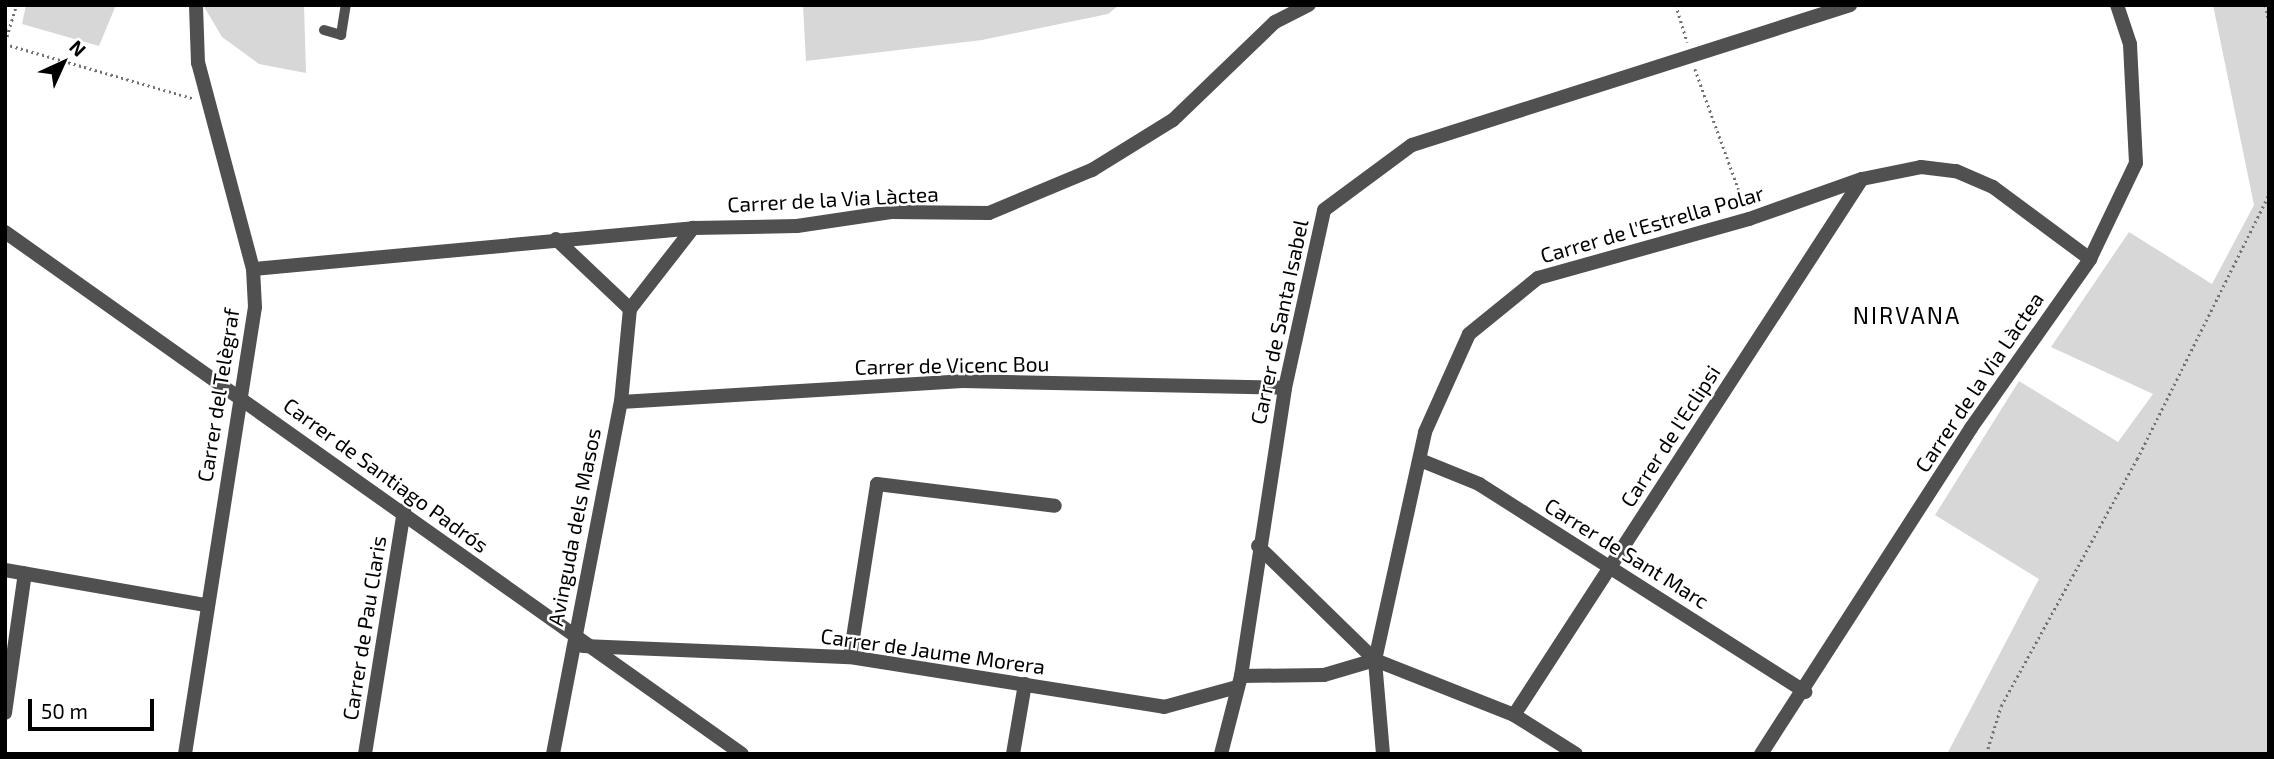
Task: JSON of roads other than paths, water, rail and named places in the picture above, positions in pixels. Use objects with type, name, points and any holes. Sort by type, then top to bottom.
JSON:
[{"type":"street","name":"Carrer del Telègraf","points":[[185,754],[206,605],[255,307],[253,269],[198,63],[196,5]]},
{"type":"street","name":"Carrer de la Via Làctea","points":[[253,269],[693,228],[797,226],[891,212],[989,214],[1091,170],[1172,120],[1275,22],[1308,5]]},
{"type":"street","name":"Carrer de Santa Isabel","points":[[1222,754],[1237,682],[1285,388],[1324,210],[1412,145],[1850,5]]},
{"type":"street","name":"Carrer de la Via Làctea","points":[[1761,754],[1805,692],[1971,428],[2090,259],[2136,163],[2130,44],[2118,5]]},
{"type":"street","name":"Carrer de l'Estrella Polar","points":[[1383,754],[1375,660],[1424,432],[1469,334],[1538,278],[1749,219],[1862,179],[1921,167],[1956,171],[1993,187],[2090,259]]},
{"type":"street","name":"Carrer de l'Eclipsi","points":[[1514,715],[1862,179]]},
{"type":"street","points":[[556,239],[630,309],[693,228]]},
{"type":"street","name":"Carrer de Santiago Padrós","points":[[5,232],[404,510],[577,643],[741,754]]},
{"type":"street","name":"Avinguda dels Masos","points":[[554,754],[621,402],[630,309]]},
{"type":"street","name":"Carrer de Vicenc Bou","points":[[621,402],[961,381],[1285,388]]},
{"type":"street","name":"Carrer de Sant Marc","points":[[1420,460],[1479,484],[1805,692]]},
{"type":"street","points":[[850,657],[877,484],[1055,506]]},
{"type":"street","name":"Carrer de Pau Claris","points":[[365,754],[404,510]]},
{"type":"street","points":[[1258,546],[1375,660],[1514,715],[1576,754]]},
{"type":"street","points":[[5,570],[206,605]]},
{"type":"street","points":[[5,713],[26,573]]},
{"type":"street","name":"Carrer de Jaume Morera","points":[[577,643],[850,657],[1164,707],[1237,682],[1325,675],[1375,660]]},
{"type":"street","points":[[1013,754],[1025,684]]},
{"type":"lane","points":[[324,30],[341,35],[346,5]]},
{"type":"district","name":"NIRVANA","points":[[1907,315]]}]
